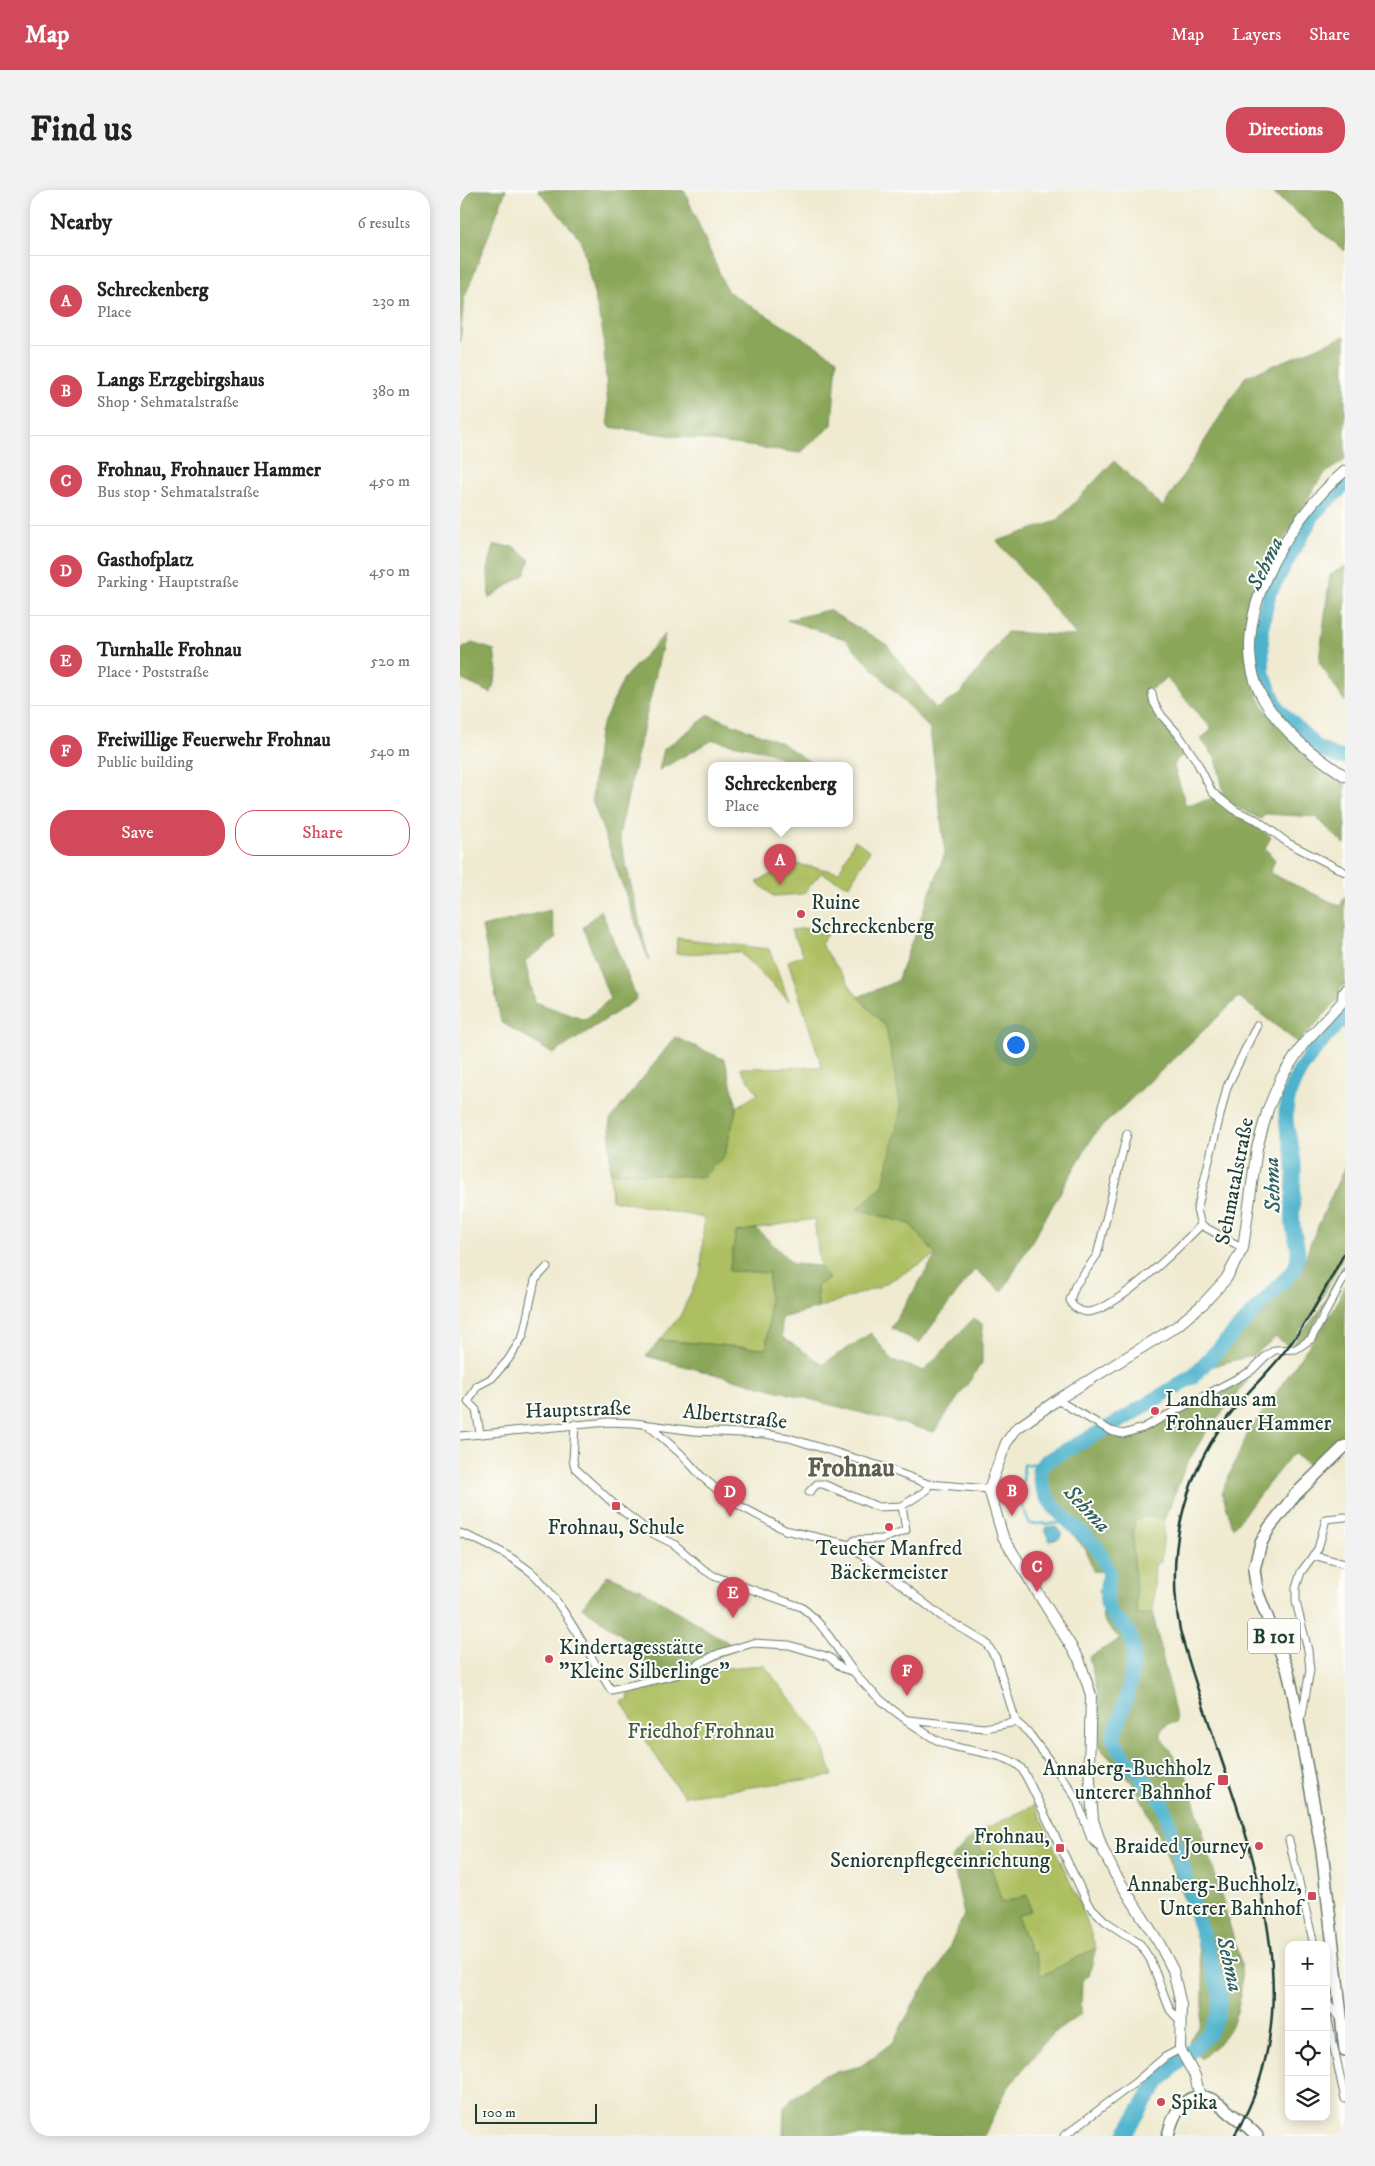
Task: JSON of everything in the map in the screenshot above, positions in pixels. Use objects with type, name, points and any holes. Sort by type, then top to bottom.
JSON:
[{"type":"main road","points":[[1345,471],[1308,508],[1275,558],[1261,592],[1250,630],[1251,667],[1263,700],[1282,727],[1313,755],[1345,776]]},
{"type":"main road","name":"Sehmatalstraße","points":[[989,1489],[1006,1442],[1016,1429],[1057,1400],[1177,1326],[1203,1304],[1226,1279],[1243,1248],[1257,1148],[1268,1109],[1281,1078],[1304,1043],[1343,1000]]},
{"type":"main road","name":"B 101","points":[[1345,1446],[1301,1490],[1269,1528],[1260,1543],[1255,1560],[1256,1591],[1288,1671],[1298,1719],[1322,1851],[1345,2050]]},
{"type":"main road","points":[[989,1489],[1003,1537],[1079,1659],[1091,1695],[1090,1796],[1093,1820],[1103,1850],[1160,1943],[1173,1970],[1178,1987],[1181,2052],[1199,2086],[1200,2098]]},
{"type":"main road","points":[[1168,2136],[1172,2119],[1180,2106],[1191,2099],[1200,2098],[1208,2098],[1215,2102],[1246,2125],[1257,2136]]},
{"type":"street","points":[[1152,693],[1162,716],[1178,734],[1196,760],[1212,792],[1236,810],[1257,820],[1288,843],[1345,872]]},
{"type":"street","points":[[1343,1000],[1342,992],[1345,988]]},
{"type":"street","points":[[1200,1225],[1197,1210],[1227,1087],[1257,1025]]},
{"type":"street","points":[[1127,1134],[1096,1255],[1075,1286],[1070,1300],[1073,1306],[1087,1312],[1099,1309],[1144,1279],[1171,1256],[1200,1225]]},
{"type":"street","points":[[1200,1225],[1243,1248]]},
{"type":"street","points":[[480,1433],[476,1410],[468,1402],[478,1386],[492,1378],[508,1360],[523,1336],[535,1280],[547,1267]]},
{"type":"street","points":[[1057,1400],[1111,1431],[1123,1434],[1143,1428],[1251,1371],[1275,1350],[1296,1349],[1311,1339],[1345,1276]]},
{"type":"street","name":"Hauptstraße","points":[[460,1436],[575,1424],[616,1422],[649,1426],[681,1454],[719,1493],[740,1506],[785,1530],[850,1545],[941,1616],[986,1643],[996,1658],[1016,1722],[1028,1732],[1064,1780],[1077,1800],[1090,1839],[1103,1850]]},
{"type":"street","points":[[575,1424],[573,1460],[580,1475],[650,1532],[674,1544],[714,1576],[800,1607],[812,1615],[824,1628],[854,1672],[877,1695],[944,1745],[1003,1758],[1019,1767],[1030,1784],[1088,1904],[1104,1920],[1140,1944],[1150,1959],[1170,2010],[1180,2022]]},
{"type":"street","name":"Albertstraße","points":[[649,1426],[765,1434],[789,1438],[880,1466],[928,1484],[989,1489]]},
{"type":"street","points":[[809,1492],[817,1484],[823,1484],[878,1507],[902,1506],[927,1490],[928,1484]]},
{"type":"street","points":[[850,1545],[855,1540],[882,1539],[906,1530],[902,1506]]},
{"type":"street","points":[[1298,1719],[1302,1715],[1310,1670],[1308,1650],[1296,1602],[1296,1588],[1301,1572],[1315,1552],[1326,1520],[1345,1517]]},
{"type":"street","points":[[460,1533],[495,1547],[532,1573],[556,1602],[611,1690],[679,1674],[717,1654],[753,1643],[789,1645],[829,1657],[842,1668],[854,1672]]},
{"type":"street","points":[[1315,1552],[1345,1564]]},
{"type":"street","points":[[908,1720],[984,1728],[1016,1722]]},
{"type":"street","points":[[1289,1840],[1313,1941]]},
{"type":"street","points":[[1330,2006],[1336,2014],[1342,2018]]},
{"type":"street","points":[[1330,2030],[1345,2099]]},
{"type":"street","points":[[1064,2136],[1137,2081],[1165,2057],[1181,2052]]},
{"type":"green space","points":[[460,190],[506,190],[464,299],[460,342]]},
{"type":"green space","points":[[538,190],[684,190],[727,291],[837,359],[832,425],[800,453],[609,427],[603,332],[581,240]]},
{"type":"green space","points":[[1272,190],[1345,190],[1345,251],[1275,195]]},
{"type":"green space","points":[[1345,336],[1345,460],[1326,473],[1316,485],[1265,573],[1252,608],[1246,641],[1249,672],[1261,701],[1280,729],[1308,755],[1345,780],[1345,845],[1316,817],[1266,814],[1261,819],[1236,807],[1220,794],[1224,793],[1216,759],[1201,739],[1212,729],[1167,678],[1145,693],[1185,754],[1177,759],[1174,766],[1186,806],[1213,798],[1271,837],[1265,848],[1275,860],[1270,873],[1340,906],[1345,896],[1345,984],[1340,990],[1337,1001],[1298,1043],[1239,997],[1095,1133],[1002,1292],[975,1269],[919,1343],[891,1328],[936,1255],[910,1224],[857,1209],[883,1186],[901,1108],[886,1027],[858,997],[897,981],[945,853],[930,729],[845,639],[787,620],[828,610],[886,644],[936,709],[960,694],[1007,632],[1077,636],[997,541],[1057,521],[1114,461],[1163,507],[1245,377]]},
{"type":"green space","points":[[494,545],[514,547],[530,560],[525,574],[489,598],[488,569]]},
{"type":"green space","points":[[1345,566],[1345,702],[1319,662],[1330,575]]},
{"type":"green space","points":[[665,634],[619,835],[649,961],[592,799],[599,732],[624,678]]},
{"type":"green space","points":[[472,643],[494,650],[497,672],[491,693],[460,679],[460,650]]},
{"type":"green space","points":[[709,715],[780,742],[810,762],[787,762],[770,752],[713,740],[659,770],[664,749]]},
{"type":"green space","points":[[855,840],[870,851],[849,886],[821,873],[803,894],[773,896],[757,882],[790,863],[839,872]]},
{"type":"green space","points":[[550,910],[556,939],[525,961],[535,1002],[585,1020],[610,999],[583,927],[601,910],[637,999],[553,1054],[501,1022],[482,927]]},
{"type":"green space","points":[[832,925],[821,944],[858,997],[886,1027],[902,1108],[883,1186],[857,1209],[910,1224],[936,1255],[879,1287],[818,1308],[817,1285],[828,1279],[820,1266],[814,1219],[736,1232],[769,1273],[769,1322],[766,1349],[660,1340],[680,1316],[701,1271],[704,1218],[612,1200],[610,1172],[703,1177],[724,1156],[737,1107],[758,1094],[740,1068],[822,1067],[788,961],[804,955],[791,930]]},
{"type":"green space","points":[[677,938],[769,949],[789,1001],[739,952],[676,954]]},
{"type":"green space","points":[[675,1037],[725,1060],[737,1107],[724,1156],[703,1177],[610,1172],[610,1120]]},
{"type":"green space","points":[[1345,1166],[1345,1252],[1317,1308],[1288,1346],[1276,1337],[1254,1355],[1205,1368],[1193,1369],[1241,1332],[1271,1298],[1294,1277],[1305,1262],[1310,1244]]},
{"type":"green space","points":[[757,1229],[793,1264],[820,1266],[829,1279],[817,1285],[818,1308],[781,1318],[782,1337],[823,1364],[871,1333],[892,1360],[924,1371],[974,1318],[982,1324],[982,1363],[934,1432],[646,1356],[660,1340],[766,1349],[769,1322],[769,1273],[729,1271],[736,1232]]},
{"type":"green space","points":[[1345,1262],[1345,1266],[1306,1341],[1292,1345],[1320,1310]]},
{"type":"green space","points":[[1345,1285],[1345,1438],[1312,1467],[1293,1453],[1233,1528],[1222,1492],[1248,1433],[1333,1311]]},
{"type":"green space","points":[[1248,1380],[1206,1432],[1186,1465],[1165,1518],[1146,1516],[1134,1521],[1133,1546],[1137,1615],[1153,1614],[1177,1722],[1168,1724],[1161,1730],[1161,1738],[1185,1771],[1241,1964],[1241,1993],[1235,2018],[1222,2039],[1201,2059],[1189,2041],[1200,2024],[1203,2006],[1203,1979],[1195,1928],[1162,1843],[1135,1786],[1100,1748],[1098,1694],[1089,1657],[1120,1639],[1103,1620],[1099,1590],[1113,1584],[1113,1572],[1093,1571],[1086,1550],[1045,1502],[1036,1485],[1043,1482],[1048,1466],[1107,1431],[1118,1438],[1129,1439]]},
{"type":"green space","points":[[1146,1516],[1165,1518],[1161,1561],[1155,1565],[1153,1614],[1137,1615],[1133,1546],[1134,1520]]},
{"type":"green space","points":[[608,1575],[642,1590],[737,1648],[679,1674],[651,1682],[642,1650],[582,1607]]},
{"type":"green space","name":"Friedhof Frohnau","points":[[764,1665],[819,1736],[833,1776],[684,1796],[670,1778],[621,1701],[629,1700],[628,1692],[726,1668]]},
{"type":"green space","points":[[1035,1805],[1082,1908],[1096,1948],[1041,1976],[1035,1952],[1031,1953],[1017,1915],[1026,1895],[1002,1904],[993,1873],[974,1834]]},
{"type":"green space","points":[[974,1834],[993,1873],[1002,1903],[1027,1895],[1031,1911],[1017,1916],[1031,1952],[1035,1952],[1041,1976],[1096,1948],[1089,1975],[1082,1981],[1081,2014],[1050,2036],[1007,2089],[984,2136],[783,2136],[784,2106],[821,2076],[861,2066],[893,2042],[920,1992],[941,1965],[964,1915],[952,1858]]},
{"type":"water","points":[[1047,1527],[1056,1527],[1062,1533],[1059,1539],[1050,1541],[1045,1532]]},
{"type":"waterway","name":"Sehma","points":[[1345,485],[1315,512],[1269,593],[1261,630],[1263,674],[1278,709],[1318,748],[1338,757],[1345,757]]},
{"type":"waterway","name":"Sehma","points":[[1124,2136],[1155,2087],[1208,2033],[1215,2021],[1219,2008],[1220,1993],[1163,1804],[1130,1764],[1113,1738],[1129,1686],[1133,1657],[1129,1633],[1113,1616],[1108,1606],[1106,1595],[1109,1572],[1097,1548],[1053,1506],[1042,1484],[1039,1470],[1045,1462],[1118,1422],[1193,1376],[1294,1270],[1298,1253],[1292,1211],[1293,1153],[1286,1122],[1288,1102],[1298,1074],[1306,1061],[1345,1017]]},
{"type":"waterway","points":[[1045,1462],[1024,1465],[1019,1499],[1030,1524],[1068,1523]]},
{"type":"railway","points":[[1234,2136],[1261,2075],[1272,2012],[1270,1948],[1259,1883],[1241,1818],[1198,1691],[1180,1630],[1176,1603],[1176,1548],[1188,1495],[1197,1469],[1210,1444],[1232,1412],[1293,1340],[1317,1304],[1345,1252]]},
{"type":"place","name":"Schreckenberg","points":[[780,885]]},
{"type":"place","name":"Ruine Schreckenberg","points":[[801,914]]},
{"type":"place","name":"Landhaus am Frohnauer Hammer","points":[[1155,1411]]},
{"type":"place","name":"Frohnau, Schule","points":[[616,1506]]},
{"type":"place","name":"Langs Erzgebirgshaus","points":[[1012,1516]]},
{"type":"place","name":"Gasthofplatz","points":[[730,1517]]},
{"type":"place","name":"Teucher Manfred Bäckermeister","points":[[889,1527]]},
{"type":"place","name":"Frohnau, Frohnauer Hammer","points":[[1037,1592]]},
{"type":"place","name":"Turnhalle Frohnau","points":[[733,1618]]},
{"type":"place","name":"Kindertagesstätte \"Kleine Silberlinge\"","points":[[549,1659]]},
{"type":"place","name":"Freiwillige Feuerwehr Frohnau","points":[[907,1696]]},
{"type":"place","name":"Annaberg-Buchholz unterer Bahnhof","points":[[1223,1780]]},
{"type":"place","name":"Braided Journey","points":[[1259,1846]]},
{"type":"place","name":"Frohnau, Seniorenpflegeeinrichtung","points":[[1060,1848]]},
{"type":"place","name":"Annaberg-Buchholz, Unterer Bahnhof","points":[[1312,1896]]},
{"type":"place","name":"Spika","points":[[1161,2102]]},
{"type":"district","name":"Frohnau","points":[[851,1467]]}]
